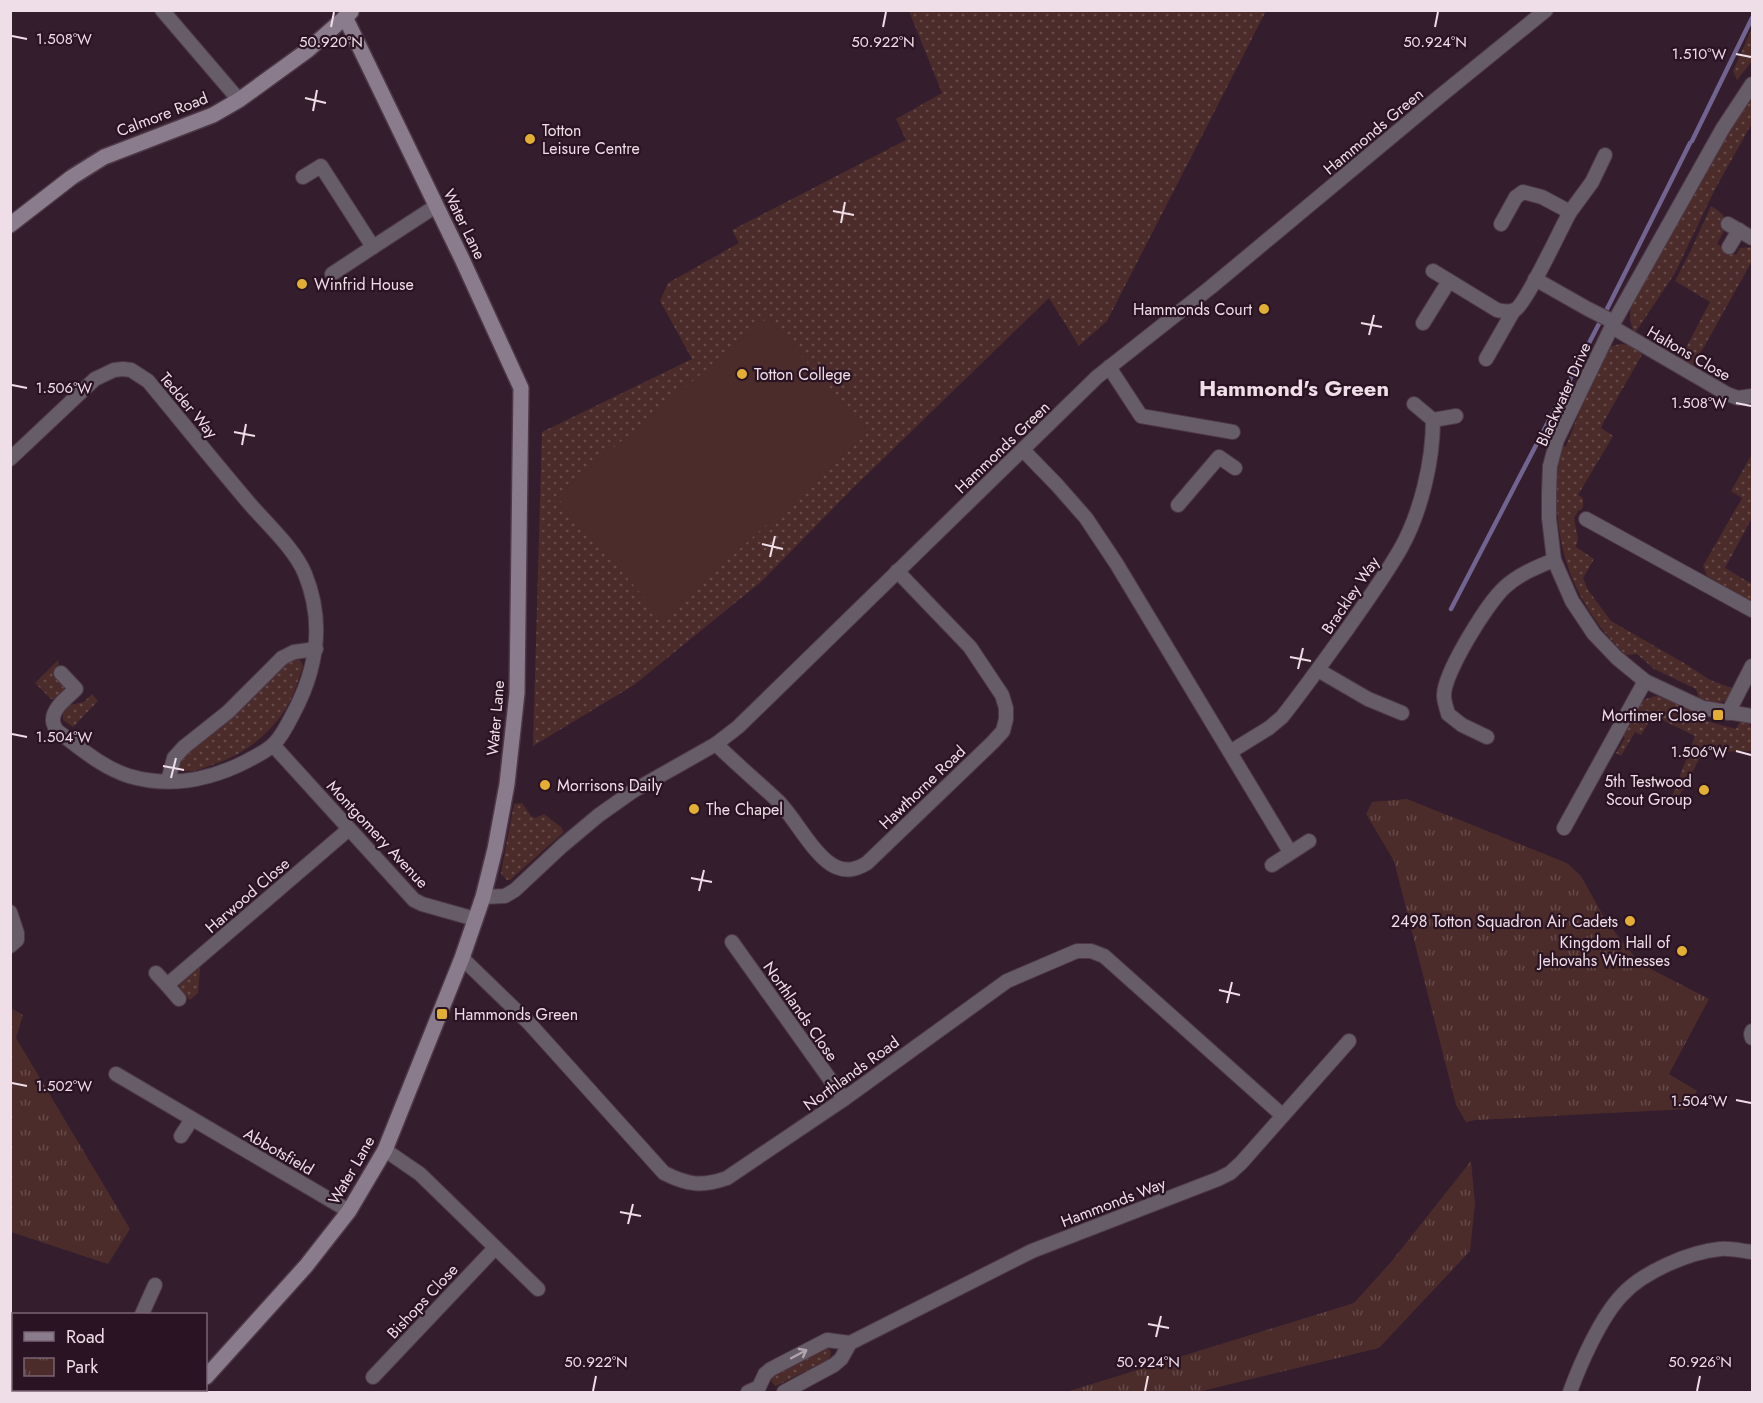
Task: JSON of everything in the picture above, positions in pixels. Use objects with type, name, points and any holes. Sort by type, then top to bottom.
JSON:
[{"type":"street","points":[[162,10],[239,100]]},
{"type":"street","name":"Hammonds Green","points":[[483,897],[505,896],[515,890],[599,815],[633,791],[716,744],[738,727],[1097,377],[1219,280],[1546,10]]},
{"type":"street","name":"Calmore Road","points":[[10,225],[72,177],[104,156],[213,116],[239,100],[308,50],[349,14]]},
{"type":"street","name":"Water Lane","points":[[207,1376],[306,1266],[349,1211],[385,1150],[462,958],[483,897],[495,849],[505,792],[517,693],[521,388],[349,14]]},
{"type":"street","name":"Blackwater Drive","points":[[1752,84],[1723,128],[1613,324],[1557,440],[1550,466],[1549,518],[1554,560],[1572,601],[1594,633],[1617,658],[1645,681],[1703,708],[1752,716]]},
{"type":"street","points":[[1433,271],[1497,310],[1506,312],[1520,306],[1570,212],[1592,182],[1605,154]]},
{"type":"street","points":[[303,177],[321,166],[373,247]]},
{"type":"street","points":[[1501,224],[1516,197],[1523,192],[1542,197],[1570,212]]},
{"type":"street","points":[[332,274],[436,206]]},
{"type":"street","points":[[1729,247],[1733,227],[1752,238]]},
{"type":"street","name":"Haltons Close","points":[[1535,279],[1727,394],[1738,398],[1752,396]]},
{"type":"street","points":[[1424,323],[1449,280]]},
{"type":"street","points":[[1486,359],[1514,310]]},
{"type":"street","points":[[1109,368],[1141,416],[1233,432]]},
{"type":"street","name":"Tedder Way","points":[[10,459],[95,379],[114,370],[131,370],[148,381],[293,553],[305,573],[315,616],[316,650],[309,680],[299,703],[273,745]]},
{"type":"street","points":[[1414,404],[1433,420],[1456,416]]},
{"type":"street","name":"Brackley Way","points":[[1230,752],[1269,728],[1282,717],[1380,582],[1414,521],[1430,456],[1433,420]]},
{"type":"street","points":[[1023,450],[1086,518],[1116,563],[1290,852]]},
{"type":"street","points":[[1178,505],[1219,457],[1234,468]]},
{"type":"street","points":[[1586,519],[1752,610]]},
{"type":"street","points":[[1487,737],[1448,714],[1444,696],[1447,678],[1483,614],[1504,587],[1528,571],[1554,560]]},
{"type":"street","name":"Hawthorne Road","points":[[716,744],[778,802],[822,857],[835,867],[847,870],[857,869],[867,863],[1003,731],[1006,719],[1006,708],[1002,695],[970,647],[897,571]]},
{"type":"street","points":[[168,781],[174,758],[184,747],[228,712],[282,658],[294,652],[316,650]]},
{"type":"street","points":[[1728,713],[1752,666]]},
{"type":"street","points":[[1318,670],[1368,699],[1402,713]]},
{"type":"street","points":[[61,673],[80,693],[55,710],[52,720],[56,730],[92,757],[129,776],[168,781],[211,777],[234,768],[273,745]]},
{"type":"street","points":[[1564,828],[1645,681]]},
{"type":"street","name":"Montgomery Avenue","points":[[273,745],[414,900],[475,919]]},
{"type":"street","name":"Harwood Close","points":[[167,985],[349,829]]},
{"type":"street","points":[[1272,865],[1309,841]]},
{"type":"street","points":[[10,912],[17,933],[17,940],[10,946]]},
{"type":"street","name":"Northlands Close","points":[[732,942],[844,1099]]},
{"type":"street","name":"Northlands Road","points":[[462,958],[529,1023],[664,1173],[680,1181],[694,1184],[711,1184],[728,1179],[844,1099],[1006,981],[1077,951],[1091,951],[1104,956],[1282,1115]]},
{"type":"street","points":[[156,973],[179,999]]},
{"type":"street","points":[[1752,1031],[1752,1038]]},
{"type":"street","name":"Hammonds Way","points":[[784,1392],[834,1365],[841,1359],[850,1343],[1032,1251],[1230,1173],[1349,1041]]},
{"type":"street","name":"Abbotsfield","points":[[116,1074],[349,1211]]},
{"type":"street","points":[[181,1136],[192,1119]]},
{"type":"street","points":[[385,1150],[420,1174],[538,1289]]},
{"type":"street","name":"Bishops Close","points":[[373,1377],[495,1248]]},
{"type":"street","points":[[1570,1392],[1606,1317],[1616,1301],[1632,1286],[1666,1266],[1700,1253],[1723,1249],[1752,1252]]},
{"type":"street","points":[[142,1313],[155,1285]]},
{"type":"street","name":"Hammonds Way","points":[[758,1391],[765,1374],[827,1340],[850,1343]]},
{"type":"green space","points":[[909,11],[1266,11],[1107,321],[1079,346],[1049,298],[851,490],[762,581],[634,685],[533,746],[542,432],[692,359],[660,301],[668,283],[739,243],[732,230],[906,140],[896,119],[942,93]]},
{"type":"green space","points":[[1752,28],[1752,61],[1737,80],[1733,71]]},
{"type":"green space","points":[[1752,91],[1752,123],[1714,191],[1675,273],[1635,333],[1630,318],[1632,303]]},
{"type":"green space","points":[[1711,206],[1723,215],[1726,223],[1717,244],[1736,255],[1740,248],[1752,247],[1752,261],[1692,366],[1680,359],[1710,302],[1675,281]]},
{"type":"green space","points":[[768,318],[868,432],[663,619],[556,496]]},
{"type":"green space","points":[[1621,344],[1644,351],[1603,423],[1601,428],[1613,436],[1578,495],[1583,498],[1583,507],[1574,518],[1578,539],[1576,547],[1594,559],[1583,578],[1588,590],[1611,621],[1710,680],[1737,690],[1724,702],[1715,703],[1699,698],[1696,689],[1654,669],[1637,654],[1626,655],[1589,610],[1566,561],[1557,507],[1557,479],[1561,449],[1566,446],[1595,380],[1594,371],[1605,350]]},
{"type":"green space","points":[[1752,454],[1752,518],[1725,568],[1752,584],[1752,602],[1707,576],[1703,566],[1742,498],[1731,491]]},
{"type":"green space","points":[[292,659],[300,660],[303,666],[290,702],[269,730],[252,745],[222,761],[196,770],[181,770],[178,762],[182,756],[208,737]]},
{"type":"green space","points":[[58,660],[59,664],[53,671],[65,690],[57,700],[51,699],[35,683]]},
{"type":"green space","points":[[92,694],[98,701],[73,727],[63,720],[63,714],[69,705],[84,702]]},
{"type":"green space","points":[[1658,696],[1708,715],[1706,721],[1736,729],[1740,722],[1749,723],[1752,729],[1751,751],[1710,752],[1701,756],[1676,802],[1671,799],[1695,736],[1666,722],[1656,714],[1641,735],[1635,732],[1621,756],[1616,753],[1625,738],[1621,733],[1635,708],[1644,700]]},
{"type":"green space","points":[[1407,799],[1567,863],[1581,876],[1606,921],[1638,961],[1709,999],[1669,1074],[1697,1091],[1687,1109],[1466,1122],[1456,1105],[1394,861],[1366,814],[1372,802]]},
{"type":"green space","points":[[522,803],[531,816],[535,818],[544,814],[564,832],[510,880],[507,880],[501,874],[514,804]]},
{"type":"green space","points":[[198,967],[200,969],[198,993],[190,1000],[180,989],[179,984]]},
{"type":"green space","points":[[11,1008],[23,1015],[16,1038],[130,1229],[108,1264],[11,1232]]},
{"type":"green space","points":[[1471,1161],[1475,1204],[1470,1251],[1379,1348],[1198,1392],[1066,1392],[1354,1303],[1391,1262]]},
{"type":"green space","points":[[823,1349],[829,1349],[831,1352],[828,1360],[775,1386],[770,1379],[774,1375]]},
{"type":"waterway","points":[[1692,141],[1752,18]]},
{"type":"waterway","points":[[1604,315],[1690,143]]},
{"type":"waterway","points":[[1451,609],[1602,318]]},
{"type":"place","name":"Totton Leisure Centre","points":[[530,139]]},
{"type":"place","name":"Winfrid House","points":[[302,284]]},
{"type":"place","name":"Hammonds Court","points":[[1264,309]]},
{"type":"place","name":"Totton College","points":[[742,374]]},
{"type":"place","name":"Mortimer Close","points":[[1718,715]]},
{"type":"place","name":"Morrisons Daily","points":[[545,785]]},
{"type":"place","name":"5th Testwood Scout Group","points":[[1704,790]]},
{"type":"place","name":"The Chapel","points":[[694,809]]},
{"type":"place","name":"2498 Totton Squadron Air Cadets","points":[[1630,921]]},
{"type":"place","name":"Kingdom Hall of Jehovahs Witnesses","points":[[1682,951]]},
{"type":"place","name":"Hammonds Green","points":[[442,1014]]},
{"type":"district","name":"Hammond's Green","points":[[1294,388]]}]
